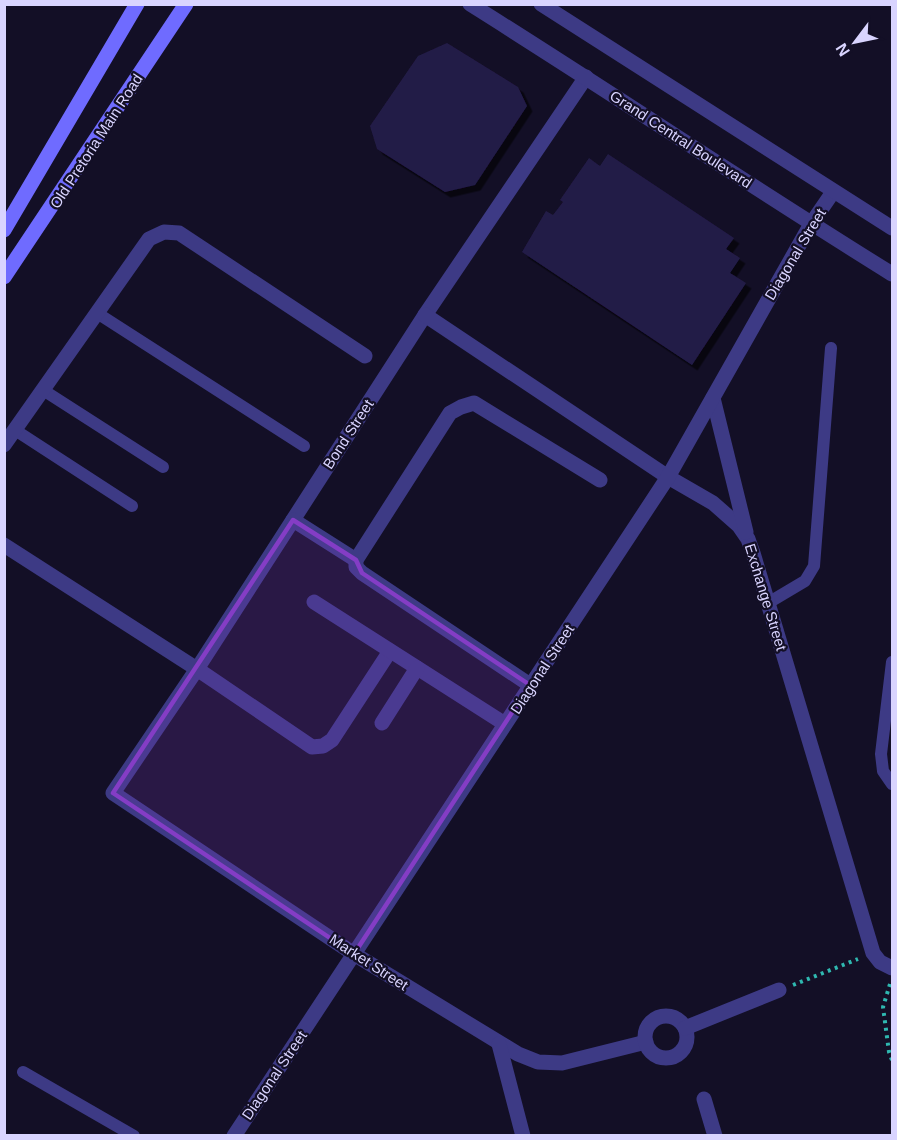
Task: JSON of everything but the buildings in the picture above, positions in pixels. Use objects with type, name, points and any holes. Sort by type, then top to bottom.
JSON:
[{"type":"main road","name":"Old Pretoria Main Road","points":[[4,230],[137,4]]},
{"type":"main road","name":"Old Pretoria Main Road","points":[[4,277],[186,4]]},
{"type":"street","name":"Grand Central Boulevard","points":[[470,4],[892,274]]},
{"type":"street","points":[[542,4],[892,228]]},
{"type":"street","name":"Bond Street","points":[[113,794],[197,669],[425,315],[586,77]]},
{"type":"street","name":"Diagonal Street","points":[[234,1136],[668,477],[811,224],[833,192]]},
{"type":"street","points":[[4,446],[149,239],[164,232],[179,233],[365,356]]},
{"type":"street","name":"Exchange Street","points":[[425,315],[668,477],[712,502],[739,526],[748,539],[882,961]]},
{"type":"street","points":[[713,398],[748,539]]},
{"type":"street","points":[[530,686],[362,573],[356,567],[356,560],[450,413],[461,407],[474,403],[600,480]]},
{"type":"street","points":[[293,520],[356,560]]},
{"type":"street","points":[[4,545],[197,669],[312,747],[323,746],[332,740],[390,651]]},
{"type":"street","points":[[314,602],[506,724]]},
{"type":"street","points":[[382,723],[417,668]]},
{"type":"street","name":"Market Street","points":[[113,794],[354,954],[518,1054],[549,1064],[562,1063],[646,1042]]},
{"type":"street","points":[[685,1028],[779,990]]},
{"type":"street","points":[[659,1017],[674,1018],[685,1028],[686,1045],[674,1057],[656,1056],[646,1042],[648,1027],[659,1017]]},
{"type":"street","points":[[499,1044],[523,1136]]},
{"type":"street","points":[[704,1099],[715,1136]]},
{"type":"lane","points":[[97,313],[304,446]]},
{"type":"lane","points":[[768,603],[805,581],[814,566],[831,348]]},
{"type":"lane","points":[[44,390],[163,467]]},
{"type":"lane","points":[[15,430],[132,506]]},
{"type":"lane","points":[[892,670],[881,754],[883,771],[892,784]]},
{"type":"lane","points":[[23,1072],[134,1136]]},
{"type":"path","points":[[779,990],[882,961]]},
{"type":"path","points":[[892,978],[883,1007],[892,1060]]},
{"type":"highlighted area","points":[[293,520],[356,560],[362,573],[530,685],[354,954],[113,793]]}]
